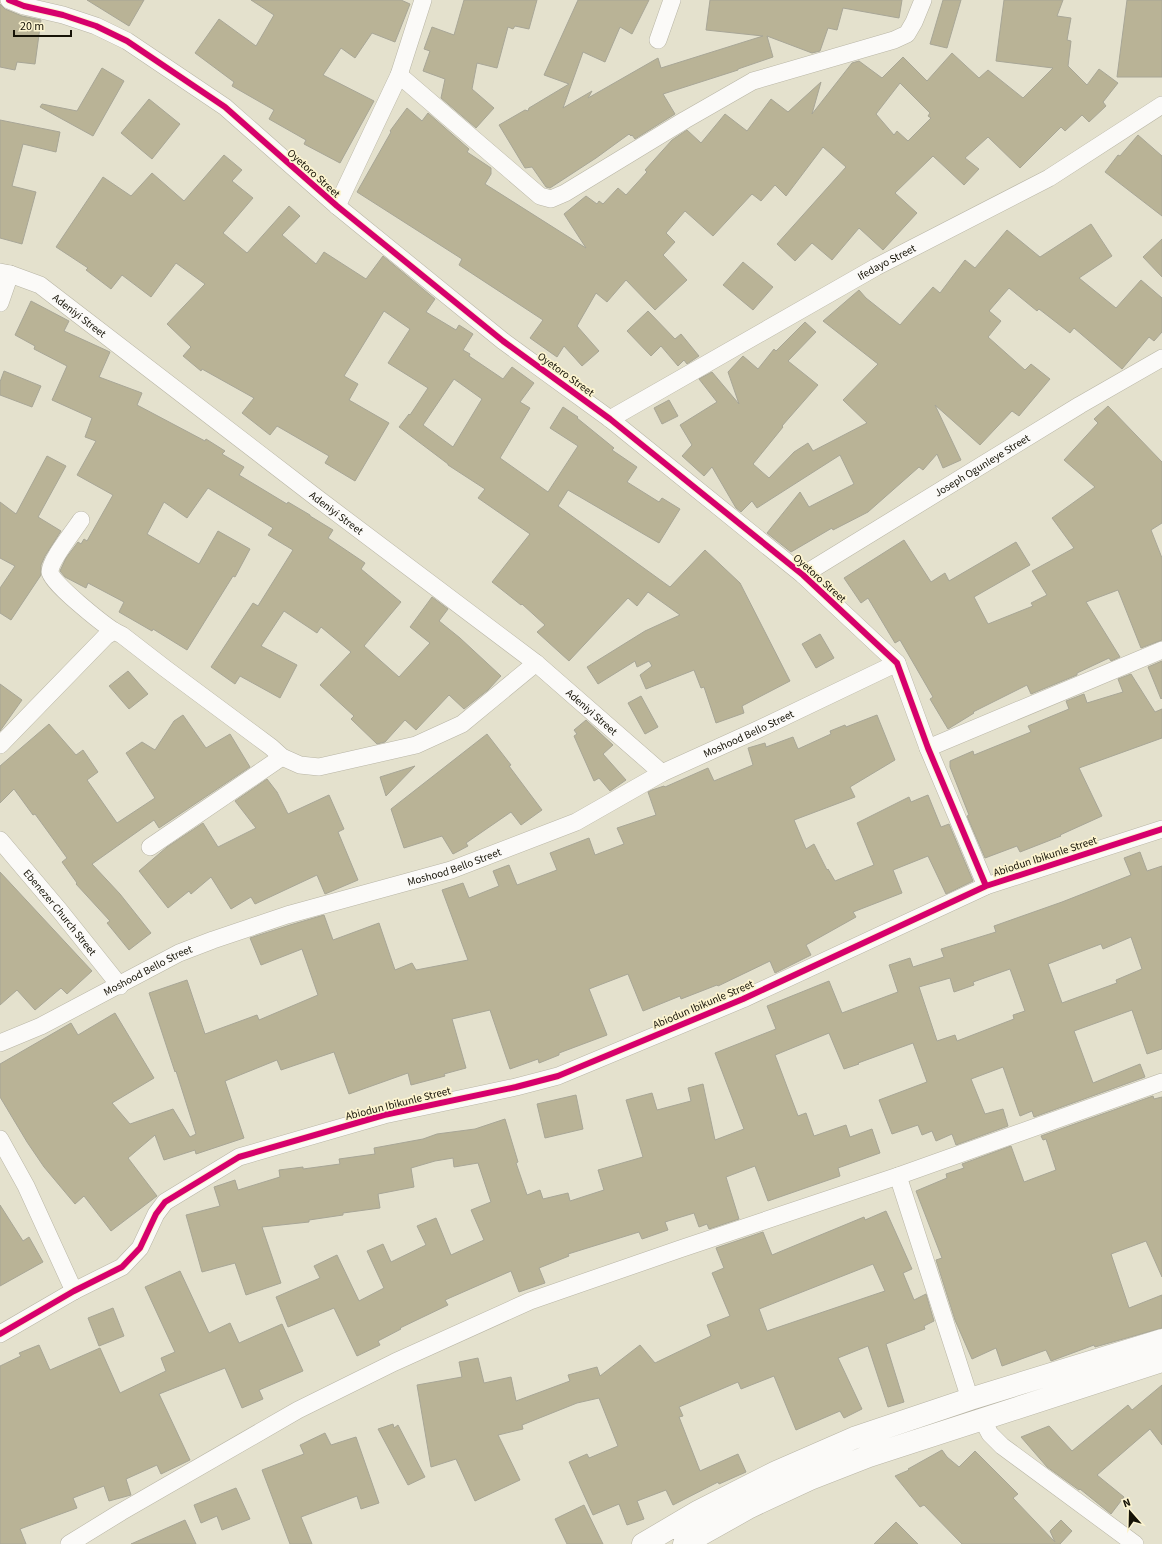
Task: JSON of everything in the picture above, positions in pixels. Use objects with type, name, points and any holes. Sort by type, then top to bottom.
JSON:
[{"type":"main road","points":[[643,1544],[699,1511],[776,1472],[854,1438],[970,1399],[1162,1340]]},
{"type":"main road","points":[[684,1544],[750,1507],[810,1479],[869,1456],[982,1418],[1162,1361]]},
{"type":"street","name":"Oyetoro Street","points":[[8,0],[24,6],[63,15],[96,26],[126,41],[225,107],[337,206],[503,341],[610,419],[804,575],[897,663],[928,748],[986,886]]},
{"type":"street","points":[[337,206],[399,75],[423,0]]},
{"type":"street","points":[[658,40],[672,0]]},
{"type":"street","points":[[399,75],[540,196],[552,199],[565,193],[685,120],[753,81],[894,40],[907,34],[914,22],[923,0]]},
{"type":"street","name":"Ifedayo Street","points":[[610,419],[876,266],[1049,178],[1162,106]]},
{"type":"street","points":[[0,302],[5,273]]},
{"type":"street","name":"Adeniyi Street","points":[[5,273],[40,285],[317,498],[536,663],[662,773]]},
{"type":"street","name":"Joseph Ogunleye Street","points":[[804,575],[1073,410],[1162,358]]},
{"type":"street","points":[[81,520],[52,563],[50,573],[54,581],[94,617],[122,635],[271,747],[282,757],[300,765],[319,767],[416,745],[441,735],[462,724],[536,663]]},
{"type":"street","points":[[0,745],[106,636],[114,631]]},
{"type":"street","points":[[928,748],[1162,650]]},
{"type":"street","name":"Moshood Bello Street","points":[[0,1043],[41,1026],[120,986],[179,953],[287,915],[451,870],[569,825],[662,773],[758,730],[897,663]]},
{"type":"street","points":[[150,847],[282,757]]},
{"type":"street","name":"Abiodun Ibikunle Street","points":[[0,1334],[74,1291],[122,1267],[140,1248],[156,1214],[165,1202],[238,1158],[384,1115],[558,1076],[743,999],[986,886],[1162,829]]},
{"type":"street","name":"Ebenezer Church Street","points":[[0,840],[60,910],[120,986]]},
{"type":"street","points":[[69,1544],[121,1512],[298,1410],[395,1362],[530,1301],[898,1176],[1162,1082]]},
{"type":"street","points":[[0,1139],[26,1186],[74,1291]]},
{"type":"street","points":[[898,1176],[970,1399]]},
{"type":"street","points":[[982,1418],[990,1434],[1002,1446],[1135,1544]]},
{"type":"building","points":[[87,0],[144,0],[129,26]]},
{"type":"building","points":[[251,0],[401,0],[410,4],[395,42],[372,33],[355,58],[341,48],[323,75],[374,101],[340,163],[304,144],[306,140],[269,119],[274,110],[232,86],[234,82],[195,53],[219,19],[256,46],[274,15]]},
{"type":"building","points":[[464,0],[537,0],[529,29],[515,26],[513,29],[508,27],[497,68],[477,63],[472,89],[494,108],[476,128],[441,98],[445,79],[423,71],[430,51],[424,49],[432,27],[454,35]]},
{"type":"building","points":[[578,0],[649,0],[632,34],[620,27],[605,62],[583,52],[563,108],[592,91],[588,98],[658,58],[661,68],[763,36],[706,30],[710,0],[902,0],[899,18],[843,8],[837,30],[828,28],[820,51],[812,53],[767,36],[773,57],[663,94],[675,114],[635,139],[629,134],[550,188],[546,187],[532,167],[525,168],[499,125],[525,110],[528,111],[529,108],[569,84],[544,75]]},
{"type":"building","points":[[943,0],[961,0],[947,48],[930,44]]},
{"type":"building","points":[[1004,0],[1063,0],[1057,16],[1071,18],[1067,40],[1071,41],[1068,66],[1087,85],[1099,69],[1118,83],[1103,102],[1106,106],[1089,122],[1082,115],[1065,131],[1061,127],[1020,168],[988,137],[965,158],[979,169],[964,185],[933,156],[895,193],[917,213],[883,250],[859,228],[832,260],[812,243],[795,261],[777,244],[846,167],[823,147],[786,196],[775,185],[761,201],[752,194],[713,236],[685,211],[666,233],[675,242],[663,255],[687,280],[655,310],[626,280],[607,302],[596,293],[577,326],[599,351],[582,366],[564,346],[557,357],[530,338],[543,320],[459,265],[462,259],[357,192],[391,132],[390,131],[407,108],[422,121],[428,113],[469,149],[467,152],[491,168],[491,174],[485,184],[586,248],[564,214],[586,196],[597,204],[599,201],[603,204],[618,188],[626,195],[647,172],[645,170],[672,140],[687,130],[701,143],[725,114],[747,131],[771,99],[788,112],[821,82],[812,114],[852,63],[859,61],[882,78],[903,57],[927,81],[952,53],[979,78],[988,70],[1023,98],[1053,68],[996,61]],"holes":[[[900,83],[930,113],[928,116],[931,118],[908,141],[897,131],[894,135],[876,114]]]},
{"type":"building","points":[[1127,0],[1162,0],[1162,77],[1117,77]]},
{"type":"building","points":[[0,4],[5,9],[22,16],[41,20],[35,64],[17,62],[15,70],[0,67]]},
{"type":"building","points":[[102,68],[124,81],[93,136],[40,107],[42,104],[77,111]]},
{"type":"building","points":[[149,99],[180,124],[152,159],[121,133]]},
{"type":"building","points":[[0,120],[60,132],[56,152],[23,144],[12,186],[36,192],[22,244],[0,238]]},
{"type":"building","points":[[1138,135],[1162,156],[1162,216],[1105,172],[1118,155],[1120,156]]},
{"type":"building","points":[[224,155],[242,170],[232,181],[253,198],[223,233],[247,253],[289,206],[300,216],[282,235],[316,264],[324,252],[366,279],[383,256],[435,299],[426,312],[456,330],[459,325],[473,334],[463,350],[470,354],[469,356],[503,379],[512,367],[534,383],[520,402],[530,408],[500,458],[548,492],[578,446],[550,428],[563,407],[578,417],[577,418],[614,448],[612,450],[637,467],[627,482],[659,502],[662,498],[680,509],[659,543],[568,490],[558,506],[670,587],[705,550],[740,583],[790,681],[742,706],[744,713],[716,723],[704,687],[701,688],[694,670],[646,689],[640,675],[652,666],[649,661],[637,667],[635,661],[598,684],[587,667],[645,631],[680,615],[648,592],[637,606],[628,598],[569,661],[537,632],[545,625],[522,604],[521,605],[492,582],[530,534],[478,498],[485,489],[448,465],[399,427],[409,414],[410,415],[428,388],[388,363],[410,329],[384,311],[344,376],[358,384],[349,400],[389,423],[355,481],[325,463],[329,456],[277,426],[270,435],[242,413],[254,398],[202,369],[201,371],[183,356],[191,347],[167,324],[205,284],[176,263],[151,297],[122,275],[111,289],[86,270],[88,268],[56,247],[103,177],[131,196],[152,173],[184,201]],"holes":[[[454,379],[482,399],[453,447],[423,425]]]},
{"type":"building","points":[[1091,224],[1112,256],[1079,278],[1116,308],[1141,280],[1162,298],[1162,332],[1154,341],[1149,337],[1122,369],[1074,328],[1070,333],[1039,309],[1037,311],[1009,288],[989,311],[1001,321],[988,337],[1025,370],[1031,364],[1050,379],[1019,416],[1012,411],[980,445],[935,405],[961,460],[943,468],[937,454],[923,470],[919,467],[868,512],[833,530],[832,528],[791,552],[767,533],[800,492],[809,507],[854,484],[840,455],[757,508],[752,501],[741,512],[736,508],[712,467],[704,476],[682,456],[692,445],[680,425],[717,402],[699,379],[712,372],[739,404],[728,372],[743,356],[758,369],[774,349],[776,351],[805,322],[816,332],[788,361],[818,385],[782,426],[783,427],[753,464],[769,478],[794,452],[808,443],[813,451],[867,423],[843,400],[878,364],[823,321],[859,290],[866,298],[900,325],[933,287],[940,293],[965,260],[975,268],[1007,230],[1040,257]]},
{"type":"building","points":[[1162,239],[1162,277],[1143,257]]},
{"type":"building","points":[[743,262],[773,287],[753,310],[723,285]]},
{"type":"building","points":[[31,301],[69,321],[64,331],[110,352],[99,377],[142,393],[137,405],[205,441],[206,439],[225,451],[222,454],[244,467],[239,475],[287,504],[288,502],[333,530],[328,538],[365,563],[361,569],[401,602],[364,646],[399,677],[430,643],[410,627],[432,597],[448,609],[439,621],[460,638],[501,676],[488,690],[464,709],[449,695],[416,730],[405,720],[385,742],[377,744],[351,719],[354,716],[320,685],[351,652],[321,627],[317,633],[284,611],[261,646],[297,665],[280,698],[240,676],[235,684],[211,667],[253,603],[258,606],[293,550],[268,535],[273,528],[208,488],[187,518],[164,502],[147,534],[199,564],[218,531],[250,549],[235,577],[233,576],[187,650],[153,629],[152,631],[119,612],[124,602],[88,583],[86,588],[65,577],[60,571],[66,558],[78,542],[81,544],[84,539],[87,541],[113,495],[77,475],[96,441],[85,437],[92,418],[52,400],[67,366],[34,349],[35,346],[15,335]]},
{"type":"building","points":[[648,311],[675,339],[681,334],[699,356],[687,364],[684,360],[678,366],[661,346],[651,356],[627,331]]},
{"type":"building","points":[[4,371],[41,386],[32,407],[0,395],[0,382]]},
{"type":"building","points":[[669,400],[678,416],[662,424],[654,408]]},
{"type":"building","points":[[1108,406],[1162,462],[1162,523],[1151,530],[1162,558],[1162,640],[1141,648],[1118,590],[1086,602],[1120,657],[1111,661],[1109,658],[1077,673],[1077,675],[1031,694],[1027,685],[973,712],[974,713],[948,729],[930,699],[933,697],[900,640],[895,643],[868,598],[861,603],[844,578],[904,540],[931,582],[945,573],[949,581],[1016,542],[1030,565],[974,597],[988,624],[1033,606],[1031,603],[1047,595],[1032,571],[1074,548],[1052,518],[1095,487],[1064,460],[1098,423],[1094,419]]},
{"type":"building","points":[[47,456],[66,466],[38,517],[61,531],[45,556],[41,565],[41,575],[11,620],[0,613],[0,588],[15,566],[0,558],[0,502],[16,514]]},
{"type":"building","points":[[820,634],[834,658],[816,668],[802,644]]},
{"type":"building","points":[[1162,661],[1162,698],[1161,699],[1148,667]]},
{"type":"building","points":[[128,671],[148,694],[129,709],[109,686]]},
{"type":"building","points":[[1131,674],[1155,712],[1162,709],[1162,738],[1079,768],[1102,816],[1060,835],[1061,836],[1020,852],[1017,846],[985,858],[967,816],[969,815],[950,767],[950,761],[973,751],[974,755],[1031,732],[1028,726],[1069,709],[1066,701],[1084,694],[1087,703],[1123,692],[1118,679]]},
{"type":"building","points":[[0,684],[22,700],[0,731]]},
{"type":"building","points":[[641,696],[658,727],[645,734],[628,703]]},
{"type":"building","points":[[183,715],[206,748],[230,734],[250,767],[159,828],[154,820],[92,864],[120,894],[151,933],[129,950],[107,923],[110,921],[76,884],[77,883],[62,862],[67,858],[35,814],[33,815],[14,789],[0,803],[0,766],[49,724],[76,755],[83,750],[98,772],[87,780],[117,823],[155,798],[126,753],[142,742],[155,750],[174,721]]},
{"type":"building","points":[[877,715],[895,760],[850,787],[855,797],[794,820],[806,849],[814,844],[827,870],[828,869],[835,881],[874,865],[857,823],[909,797],[911,802],[928,795],[941,827],[949,824],[973,881],[946,894],[928,856],[893,870],[902,893],[853,912],[856,917],[806,945],[811,955],[775,973],[770,961],[718,986],[717,985],[681,999],[680,996],[643,1011],[628,974],[589,989],[607,1035],[559,1053],[559,1055],[539,1063],[538,1059],[510,1069],[490,1010],[452,1019],[466,1068],[444,1074],[445,1076],[411,1085],[408,1073],[349,1094],[334,1052],[281,1070],[277,1060],[225,1081],[244,1138],[196,1154],[195,1150],[164,1160],[155,1135],[128,1158],[157,1196],[111,1231],[84,1196],[75,1204],[44,1167],[0,1097],[0,1064],[71,1023],[78,1035],[115,1013],[154,1078],[112,1103],[130,1124],[173,1109],[190,1137],[196,1134],[149,993],[187,980],[205,1034],[257,1015],[259,1020],[318,995],[302,949],[261,965],[250,938],[324,915],[333,940],[379,923],[395,970],[412,963],[416,970],[468,960],[442,890],[463,883],[469,898],[499,886],[493,871],[509,865],[517,885],[557,870],[550,853],[589,838],[595,855],[624,844],[617,828],[656,815],[648,792],[664,786],[665,787],[708,768],[714,781],[753,765],[748,748],[765,743],[766,747],[793,737],[798,749],[831,734],[830,731],[845,725],[846,727]]},
{"type":"building","points":[[586,720],[613,745],[603,754],[626,780],[610,791],[599,778],[594,781],[574,736],[577,734],[574,730]]},
{"type":"building","points":[[487,734],[511,765],[509,766],[542,810],[521,825],[511,812],[466,843],[468,846],[453,854],[442,836],[404,848],[391,809]]},
{"type":"building","points":[[415,766],[386,796],[380,777]]},
{"type":"building","points":[[267,779],[277,792],[288,814],[329,795],[344,829],[338,832],[358,880],[325,894],[317,875],[255,904],[251,897],[231,909],[211,877],[191,894],[189,891],[168,908],[139,871],[167,847],[203,823],[218,847],[256,828],[235,801]]},
{"type":"building","points":[[1140,852],[1147,871],[1162,866],[1162,1049],[1147,1054],[1132,1010],[1074,1031],[1093,1083],[1140,1064],[1145,1077],[1034,1117],[1032,1111],[1020,1116],[1003,1067],[971,1079],[985,1114],[1003,1109],[1008,1126],[956,1145],[952,1134],[936,1141],[932,1131],[922,1135],[918,1125],[892,1134],[879,1100],[927,1082],[913,1043],[844,1069],[829,1033],[775,1055],[798,1116],[806,1113],[814,1136],[846,1125],[850,1137],[872,1129],[880,1153],[838,1168],[840,1176],[768,1201],[755,1166],[726,1177],[739,1219],[709,1229],[707,1224],[699,1227],[694,1213],[665,1222],[668,1230],[642,1239],[639,1232],[568,1254],[569,1256],[539,1268],[545,1283],[519,1292],[511,1271],[445,1300],[448,1305],[400,1328],[401,1329],[378,1341],[380,1345],[357,1356],[334,1308],[288,1327],[276,1297],[320,1278],[314,1266],[337,1255],[359,1301],[384,1288],[367,1251],[383,1244],[391,1262],[426,1245],[417,1226],[436,1218],[451,1255],[484,1240],[471,1210],[491,1202],[478,1163],[454,1167],[453,1158],[435,1161],[411,1168],[414,1187],[378,1194],[380,1208],[343,1213],[343,1215],[309,1220],[309,1222],[262,1227],[281,1283],[246,1295],[235,1263],[202,1272],[186,1215],[220,1206],[214,1187],[235,1180],[238,1190],[280,1177],[279,1170],[303,1167],[303,1169],[340,1164],[339,1159],[375,1154],[374,1148],[423,1139],[437,1134],[475,1129],[505,1119],[518,1162],[516,1163],[527,1195],[540,1190],[543,1199],[568,1193],[570,1201],[604,1190],[598,1170],[643,1157],[626,1100],[652,1093],[657,1110],[691,1101],[688,1088],[703,1084],[715,1140],[744,1129],[715,1053],[776,1029],[767,1006],[829,981],[842,1013],[898,992],[889,965],[910,958],[913,967],[944,957],[941,949],[996,932],[994,926],[1062,902],[1131,875],[1124,858]],"holes":[[[1131,937],[1142,969],[1116,980],[1117,983],[1062,1003],[1048,964],[1101,944],[1103,949]],[[1010,969],[1025,1011],[1013,1015],[1014,1019],[957,1041],[955,1035],[937,1041],[919,987],[950,978],[954,992],[974,985],[973,982]]]},
{"type":"building","points":[[0,872],[92,971],[67,994],[61,988],[35,1010],[17,990],[0,1005]]},
{"type":"building","points":[[576,1095],[583,1129],[545,1138],[537,1104]]},
{"type":"building","points":[[1153,1096],[1154,1099],[1162,1097],[1162,1277],[1146,1241],[1111,1254],[1129,1308],[1162,1295],[1162,1328],[1095,1347],[1094,1345],[1051,1361],[1046,1350],[1002,1366],[996,1348],[972,1359],[955,1320],[936,1260],[942,1258],[916,1191],[947,1178],[946,1174],[964,1168],[962,1164],[1011,1146],[1024,1182],[1056,1170],[1046,1139],[1043,1140],[1041,1136]]},
{"type":"building","points":[[0,1205],[23,1241],[29,1237],[43,1262],[0,1286]]},
{"type":"building","points":[[886,1211],[912,1269],[903,1273],[914,1300],[926,1294],[934,1321],[924,1326],[925,1329],[886,1344],[904,1402],[888,1407],[868,1346],[838,1358],[862,1409],[844,1418],[840,1411],[796,1430],[774,1376],[741,1389],[738,1382],[679,1407],[683,1416],[679,1417],[700,1471],[738,1454],[746,1472],[719,1484],[718,1482],[673,1505],[666,1490],[637,1501],[644,1519],[627,1525],[619,1504],[593,1515],[569,1462],[587,1454],[589,1458],[618,1446],[599,1398],[577,1403],[522,1425],[523,1429],[498,1435],[520,1480],[475,1501],[456,1459],[431,1467],[417,1385],[462,1377],[459,1362],[478,1358],[484,1383],[511,1377],[516,1401],[570,1381],[568,1375],[597,1367],[600,1376],[640,1345],[655,1363],[711,1336],[707,1325],[730,1316],[712,1273],[724,1268],[716,1248],[763,1232],[772,1255],[864,1217],[865,1220]],"holes":[[[873,1264],[885,1291],[767,1331],[759,1309]]]},
{"type":"building","points":[[180,1271],[209,1333],[230,1323],[239,1343],[282,1324],[303,1371],[259,1390],[263,1399],[242,1408],[225,1368],[159,1394],[190,1460],[161,1474],[157,1465],[126,1479],[131,1495],[109,1501],[104,1486],[73,1498],[77,1508],[20,1529],[26,1544],[0,1544],[0,1366],[21,1356],[19,1353],[39,1345],[50,1370],[100,1348],[120,1393],[166,1371],[161,1358],[175,1352],[145,1287]]},
{"type":"building","points":[[113,1308],[124,1336],[99,1346],[88,1318]]},
{"type":"building","points":[[1162,1385],[1162,1445],[1150,1429],[1097,1475],[1124,1497],[1111,1514],[1080,1489],[1079,1490],[1047,1467],[1021,1437],[1049,1426],[1072,1451],[1128,1405],[1132,1410]]},
{"type":"building","points":[[393,1424],[394,1428],[398,1425],[425,1477],[408,1485],[378,1429]]},
{"type":"building","points":[[325,1433],[331,1445],[356,1437],[379,1503],[361,1509],[357,1496],[301,1517],[312,1544],[290,1544],[262,1470],[304,1454],[300,1445]]},
{"type":"building","points":[[942,1450],[947,1457],[959,1467],[975,1451],[1018,1494],[1013,1498],[1055,1542],[1050,1531],[1061,1520],[1072,1531],[1060,1544],[962,1544],[924,1505],[920,1507],[895,1476],[909,1470],[908,1469]]},
{"type":"building","points":[[236,1488],[250,1519],[222,1530],[217,1516],[201,1523],[194,1505]]},
{"type":"building","points":[[584,1505],[603,1544],[567,1544],[555,1519]]},
{"type":"building","points":[[185,1520],[196,1544],[131,1544]]},
{"type":"building","points":[[896,1522],[918,1544],[874,1544]]},
{"type":"cycle path","points":[[9,0],[24,6],[63,15],[96,26],[127,41],[225,107],[337,206],[503,341],[610,419],[803,575],[897,663],[928,748],[986,886]]},
{"type":"cycle path","points":[[0,1334],[74,1291],[122,1267],[140,1248],[156,1214],[165,1202],[239,1157],[384,1115],[516,1087],[558,1076],[743,999],[986,886],[1162,829]]}]
